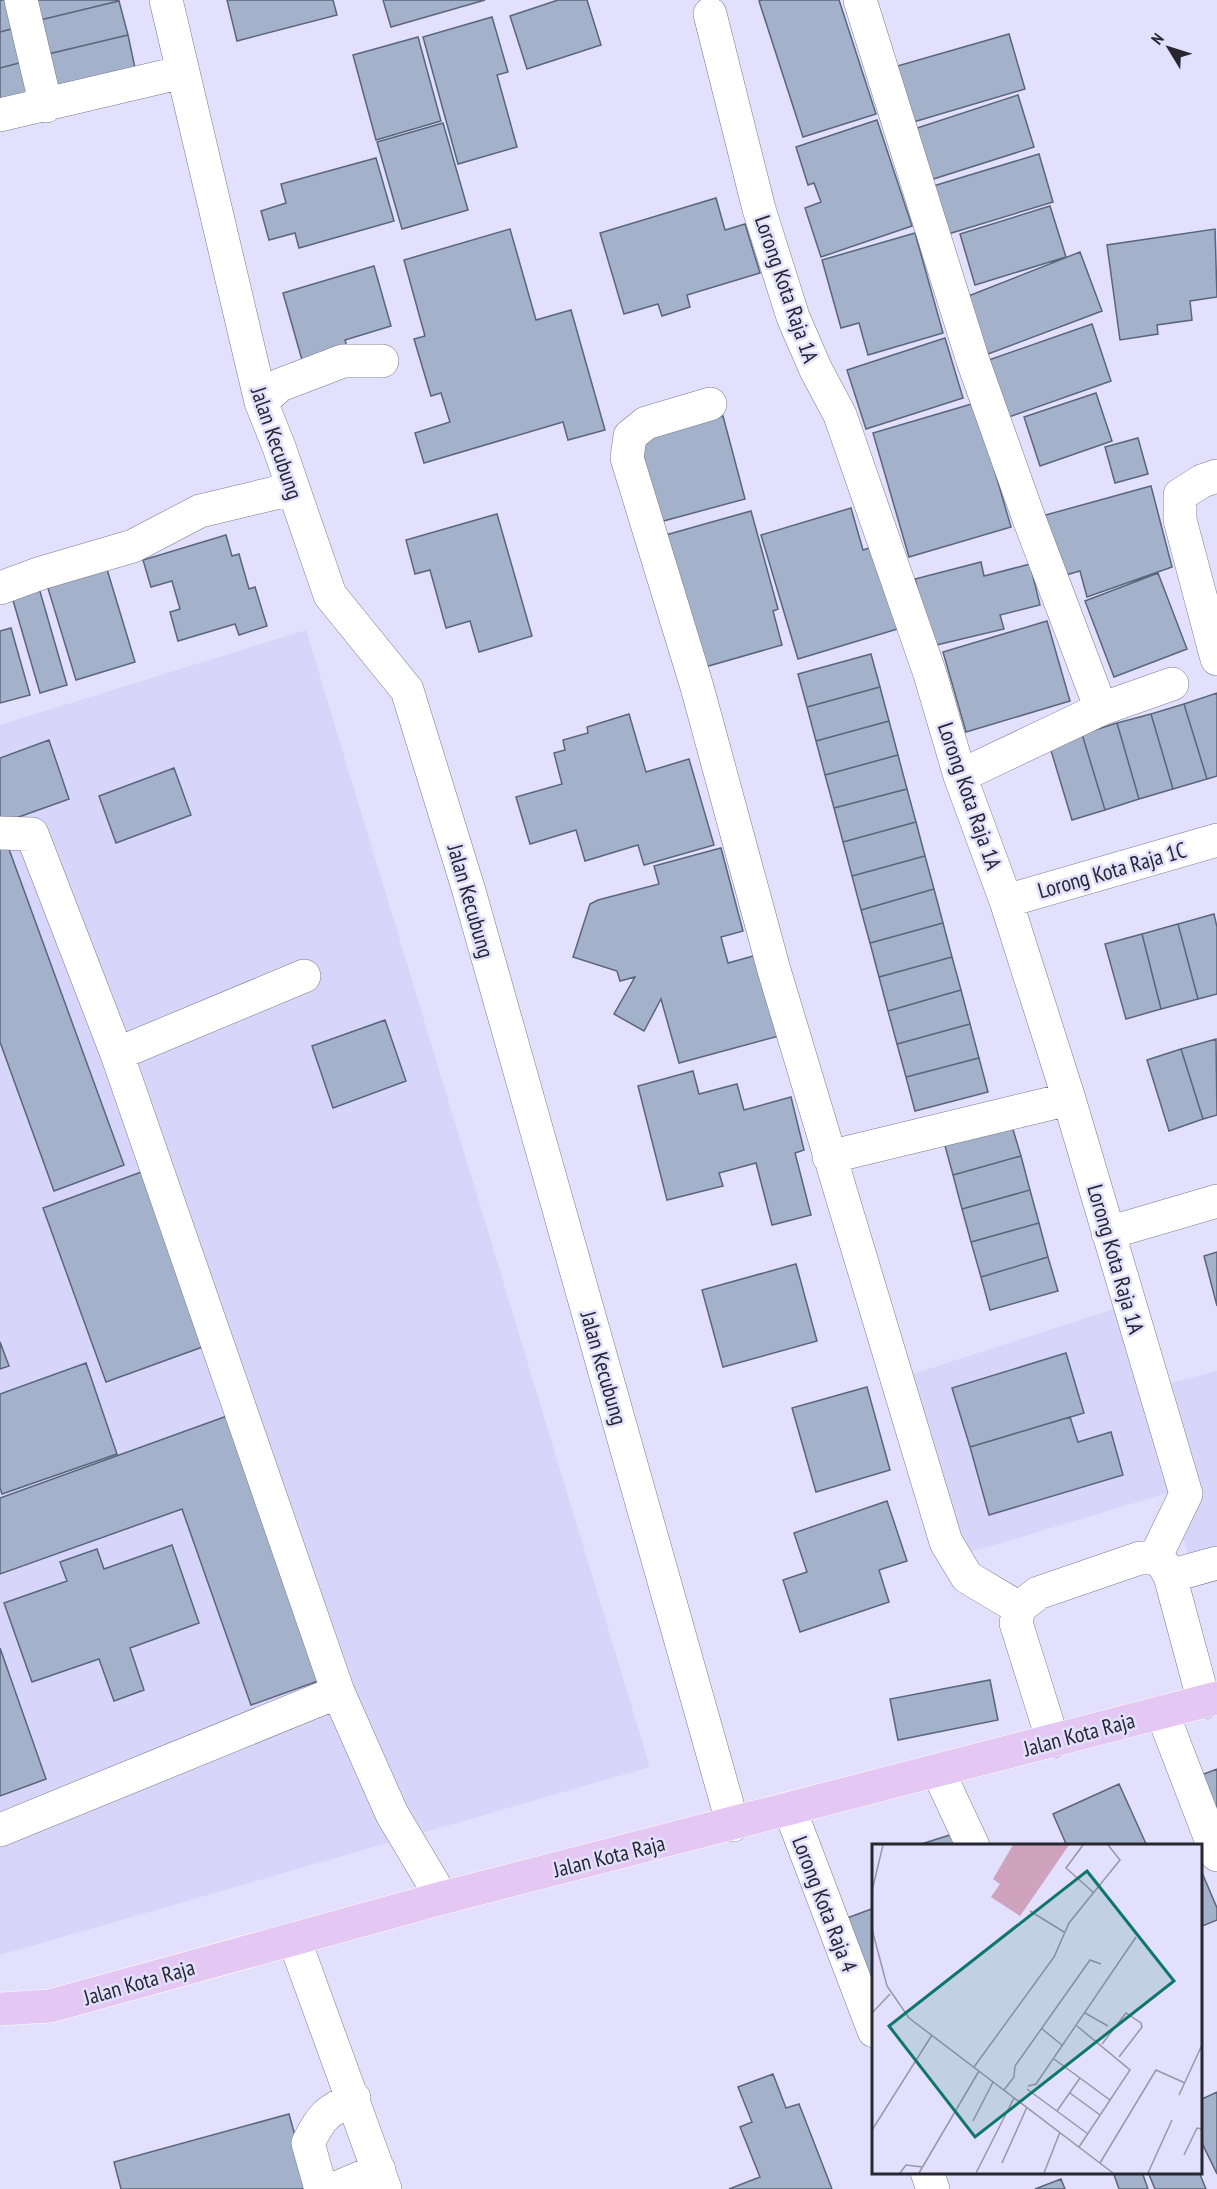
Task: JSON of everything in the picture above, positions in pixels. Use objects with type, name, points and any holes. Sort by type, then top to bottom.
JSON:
[{"type":"main road","name":"Jalan Kota Raja","points":[[0,2009],[50,2007],[442,1898],[733,1825],[1210,1700]]},
{"type":"street","points":[[21,0],[46,106]]},
{"type":"street","name":"Jalan Kecubung","points":[[166,0],[261,402],[330,595],[407,690],[472,902],[733,1825]]},
{"type":"street","points":[[860,0],[973,361],[1028,516],[1101,709]]},
{"type":"street","name":"Lorong Kota Raja 1A","points":[[710,14],[759,208],[793,317],[816,370],[840,415],[930,674],[960,776],[1006,901],[1069,1099],[1186,1494],[1163,1567]]},
{"type":"street","points":[[0,115],[183,72]]},
{"type":"street","points":[[261,402],[280,385],[344,361],[382,361]]},
{"type":"street","points":[[710,404],[646,423],[630,436],[627,458],[697,687],[774,970],[829,1157],[946,1542],[967,1577],[1019,1608]]},
{"type":"street","points":[[1217,476],[1202,481],[1180,495],[1180,520],[1217,659]]},
{"type":"street","points":[[0,588],[40,573],[133,546],[200,511],[292,489]]},
{"type":"street","points":[[960,776],[1101,709],[1172,684]]},
{"type":"street","points":[[0,833],[32,834],[117,1054],[339,1692],[392,1814],[442,1898]]},
{"type":"street","name":"Lorong Kota Raja 1C","points":[[1006,901],[1217,840]]},
{"type":"street","points":[[117,1054],[304,976]]},
{"type":"street","points":[[829,1157],[1069,1099]]},
{"type":"street","points":[[1108,1233],[1217,1201]]},
{"type":"street","points":[[1053,1741],[1016,1623],[1019,1608],[1038,1593],[1140,1558],[1163,1567],[1217,1563]]},
{"type":"street","points":[[1163,1567],[1210,1700]]},
{"type":"street","points":[[0,1830],[339,1692]]},
{"type":"street","points":[[1162,1712],[1217,1855]]},
{"type":"street","points":[[938,1771],[973,1844]]},
{"type":"street","name":"Lorong Kota Raja 4","points":[[790,1810],[872,2028]]},
{"type":"street","points":[[294,1939],[354,2098],[382,2180],[334,2189]]},
{"type":"street","points":[[321,2189],[308,2143],[320,2120],[334,2108],[354,2098]]},
{"type":"street","points":[[928,2174],[933,2189]]},
{"type":"shaded area","points":[[306,630],[650,1767],[0,1955],[0,725]]},
{"type":"shaded area","points":[[1114,1309],[1140,1391],[1217,1371],[1217,1548],[1188,1556],[1171,1492],[964,1554],[910,1375]]},
{"type":"building","points":[[0,0],[9,0],[15,28],[0,32]]},
{"type":"building","points":[[35,0],[119,0],[119,1],[40,20]]},
{"type":"building","points":[[227,0],[333,0],[337,15],[237,41]]},
{"type":"building","points":[[383,0],[485,0],[391,27]]},
{"type":"building","points":[[558,0],[587,0],[601,45],[527,69],[510,16]]},
{"type":"building","points":[[839,0],[876,114],[803,137],[759,1]]},
{"type":"building","points":[[119,1],[128,35],[48,54],[40,20]]},
{"type":"building","points":[[492,17],[508,72],[497,75],[517,147],[458,164],[423,37]]},
{"type":"building","points":[[15,28],[23,62],[0,68],[0,32]]},
{"type":"building","points":[[1009,34],[1025,89],[910,123],[894,67]]},
{"type":"building","points":[[128,35],[135,68],[56,87],[48,54]]},
{"type":"building","points":[[418,37],[441,121],[376,140],[353,55]]},
{"type":"building","points":[[23,62],[31,96],[0,104],[0,68]]},
{"type":"building","points":[[1018,95],[1034,147],[924,182],[908,131]]},
{"type":"building","points":[[877,120],[912,226],[821,257],[805,208],[821,202],[814,183],[808,185],[796,147]]},
{"type":"building","points":[[443,123],[468,210],[402,229],[377,142]]},
{"type":"building","points":[[1039,154],[1053,202],[945,235],[930,187]]},
{"type":"building","points":[[376,158],[394,221],[299,248],[295,233],[269,240],[261,211],[286,203],[281,184]]},
{"type":"building","points":[[716,198],[725,230],[745,224],[760,273],[687,295],[690,307],[662,316],[658,304],[624,314],[600,233]]},
{"type":"building","points":[[1050,206],[1066,257],[975,285],[960,234]]},
{"type":"building","points":[[510,229],[536,320],[571,310],[605,430],[568,440],[563,422],[424,463],[415,433],[450,422],[441,393],[431,396],[414,339],[425,336],[404,260]]},
{"type":"building","points":[[1215,229],[1217,297],[1190,301],[1192,320],[1157,325],[1158,334],[1120,340],[1107,245]]},
{"type":"building","points":[[915,233],[943,333],[868,355],[859,323],[841,328],[822,260]]},
{"type":"building","points":[[1080,252],[1102,311],[988,354],[966,297]]},
{"type":"building","points":[[374,266],[391,326],[345,340],[349,354],[304,367],[283,293]]},
{"type":"building","points":[[1092,324],[1111,381],[1006,418],[986,361]]},
{"type":"building","points":[[945,338],[963,398],[866,429],[847,370]]},
{"type":"building","points":[[1096,393],[1112,441],[1040,466],[1024,417]]},
{"type":"building","points":[[975,403],[1011,527],[909,557],[873,433]]},
{"type":"building","points":[[723,416],[745,499],[656,523],[635,440]]},
{"type":"building","points":[[1138,438],[1148,474],[1115,483],[1105,447]]},
{"type":"building","points":[[1151,486],[1172,567],[1087,597],[1080,571],[1059,577],[1042,516]]},
{"type":"building","points":[[851,508],[863,550],[879,545],[904,627],[798,659],[761,535]]},
{"type":"building","points":[[751,511],[778,609],[773,611],[782,645],[705,667],[662,536]]},
{"type":"building","points":[[497,514],[532,636],[479,652],[470,621],[446,628],[430,570],[415,574],[406,540]]},
{"type":"building","points":[[226,535],[232,556],[239,554],[249,589],[255,587],[267,626],[239,635],[235,624],[178,641],[170,612],[180,609],[172,581],[151,587],[143,560]]},
{"type":"building","points":[[981,562],[984,576],[1030,564],[1040,605],[1000,615],[1004,629],[932,646],[915,579]]},
{"type":"building","points":[[106,566],[135,662],[76,680],[47,585]]},
{"type":"building","points":[[1158,573],[1187,649],[1114,677],[1085,601]]},
{"type":"building","points":[[39,588],[67,685],[40,693],[12,597]]},
{"type":"building","points":[[1047,621],[1070,701],[966,732],[943,652]]},
{"type":"building","points":[[11,628],[30,695],[0,703],[0,631]]},
{"type":"building","points":[[871,654],[880,687],[807,707],[798,674]]},
{"type":"building","points":[[880,687],[889,721],[816,741],[807,707]]},
{"type":"building","points":[[1217,693],[1217,776],[1207,779],[1184,704]]},
{"type":"building","points":[[1184,704],[1207,779],[1173,789],[1151,714]]},
{"type":"building","points":[[629,714],[646,772],[689,759],[714,845],[644,865],[638,845],[585,861],[576,830],[530,844],[516,797],[562,784],[554,753],[565,750],[563,740],[588,733],[587,727]]},
{"type":"building","points":[[1151,714],[1173,789],[1139,799],[1117,723]]},
{"type":"building","points":[[889,721],[898,755],[825,775],[816,741]]},
{"type":"building","points":[[1117,723],[1139,799],[1105,810],[1082,734]]},
{"type":"building","points":[[1082,734],[1105,810],[1072,820],[1049,744]]},
{"type":"building","points":[[49,740],[69,799],[2,823],[0,818],[0,758]]},
{"type":"building","points":[[898,755],[907,789],[834,808],[825,775]]},
{"type":"building","points":[[174,768],[191,815],[116,843],[99,796]]},
{"type":"building","points":[[907,789],[916,822],[843,842],[834,808]]},
{"type":"building","points":[[916,822],[925,856],[852,876],[843,842]]},
{"type":"building","points":[[6,841],[124,1165],[54,1191],[0,1042],[0,844]]},
{"type":"building","points":[[721,848],[743,931],[721,937],[728,963],[757,955],[779,1036],[679,1063],[661,999],[644,1031],[614,1014],[635,977],[620,981],[617,971],[573,957],[590,904],[659,884],[654,866]]},
{"type":"building","points":[[925,856],[934,889],[861,910],[852,876]]},
{"type":"building","points":[[934,889],[943,923],[870,943],[861,910]]},
{"type":"building","points":[[1214,914],[1217,927],[1217,994],[1198,999],[1178,924]]},
{"type":"building","points":[[943,923],[952,957],[879,977],[870,943]]},
{"type":"building","points":[[1178,924],[1198,999],[1161,1009],[1142,934]]},
{"type":"building","points":[[1142,934],[1161,1009],[1126,1019],[1105,944]]},
{"type":"building","points":[[952,957],[961,990],[888,1011],[879,977]]},
{"type":"building","points":[[961,990],[970,1024],[897,1044],[888,1011]]},
{"type":"building","points":[[385,1020],[406,1081],[333,1108],[312,1046]]},
{"type":"building","points":[[970,1024],[979,1058],[906,1077],[897,1044]]},
{"type":"building","points":[[1216,1039],[1217,1115],[1203,1119],[1181,1049]]},
{"type":"building","points":[[1181,1049],[1203,1119],[1169,1131],[1147,1060]]},
{"type":"building","points":[[979,1058],[988,1092],[915,1111],[906,1077]]},
{"type":"building","points":[[693,1071],[699,1094],[737,1084],[744,1110],[791,1097],[804,1150],[795,1153],[811,1215],[772,1225],[756,1163],[719,1173],[723,1186],[667,1200],[638,1086]]},
{"type":"building","points":[[1011,1123],[1021,1156],[953,1175],[944,1142]]},
{"type":"building","points":[[1021,1156],[1030,1190],[962,1209],[953,1175]]},
{"type":"building","points":[[144,1171],[208,1345],[106,1382],[43,1208]]},
{"type":"building","points":[[1030,1190],[1039,1223],[971,1242],[962,1209]]},
{"type":"building","points":[[1039,1223],[1048,1257],[981,1277],[971,1242]]},
{"type":"building","points":[[1217,1252],[1217,1306],[1204,1256]]},
{"type":"building","points":[[1048,1257],[1058,1291],[990,1310],[981,1277]]},
{"type":"building","points":[[796,1264],[817,1341],[723,1367],[702,1290]]},
{"type":"building","points":[[0,1342],[9,1366],[0,1369]]},
{"type":"building","points":[[1066,1353],[1084,1413],[970,1447],[952,1388]]},
{"type":"building","points":[[86,1363],[117,1454],[2,1494],[0,1488],[0,1394]]},
{"type":"building","points":[[867,1387],[890,1470],[816,1492],[792,1408]]},
{"type":"building","points":[[227,1416],[321,1680],[251,1705],[182,1509],[0,1574],[0,1498]]},
{"type":"building","points":[[1070,1417],[1078,1442],[1111,1432],[1123,1475],[989,1515],[970,1447]]},
{"type":"building","points":[[887,1501],[907,1561],[879,1570],[889,1602],[800,1632],[783,1580],[807,1572],[794,1533]]},
{"type":"building","points":[[172,1545],[199,1623],[130,1648],[144,1690],[114,1701],[99,1659],[32,1682],[4,1603],[67,1581],[60,1562],[97,1549],[104,1569]]},
{"type":"building","points":[[0,1648],[46,1779],[0,1796]]},
{"type":"building","points":[[990,1680],[998,1720],[898,1740],[890,1699]]},
{"type":"building","points":[[1217,1769],[1217,1832],[1196,1777]]},
{"type":"building","points":[[1119,1784],[1146,1844],[1066,1844],[1053,1814]]},
{"type":"building","points":[[953,1834],[956,1844],[921,1844]]},
{"type":"building","points":[[1202,1873],[1217,1908],[1217,1920],[1202,1926]]},
{"type":"building","points":[[872,1909],[872,2008],[839,1921]]},
{"type":"building","points":[[773,2074],[786,2108],[799,2104],[832,2189],[729,2189],[760,2177],[740,2127],[752,2122],[738,2087]]},
{"type":"building","points":[[1217,2092],[1217,2174],[1202,2143],[1202,2099]]},
{"type":"building","points":[[289,2114],[310,2189],[121,2189],[114,2162]]},
{"type":"building","points":[[1114,2174],[1143,2174],[1148,2189],[1119,2189]]},
{"type":"building","points":[[1149,2174],[1200,2174],[1206,2189],[1155,2189]]},
{"type":"building","points":[[1061,2179],[1065,2189],[1035,2189]]}]
